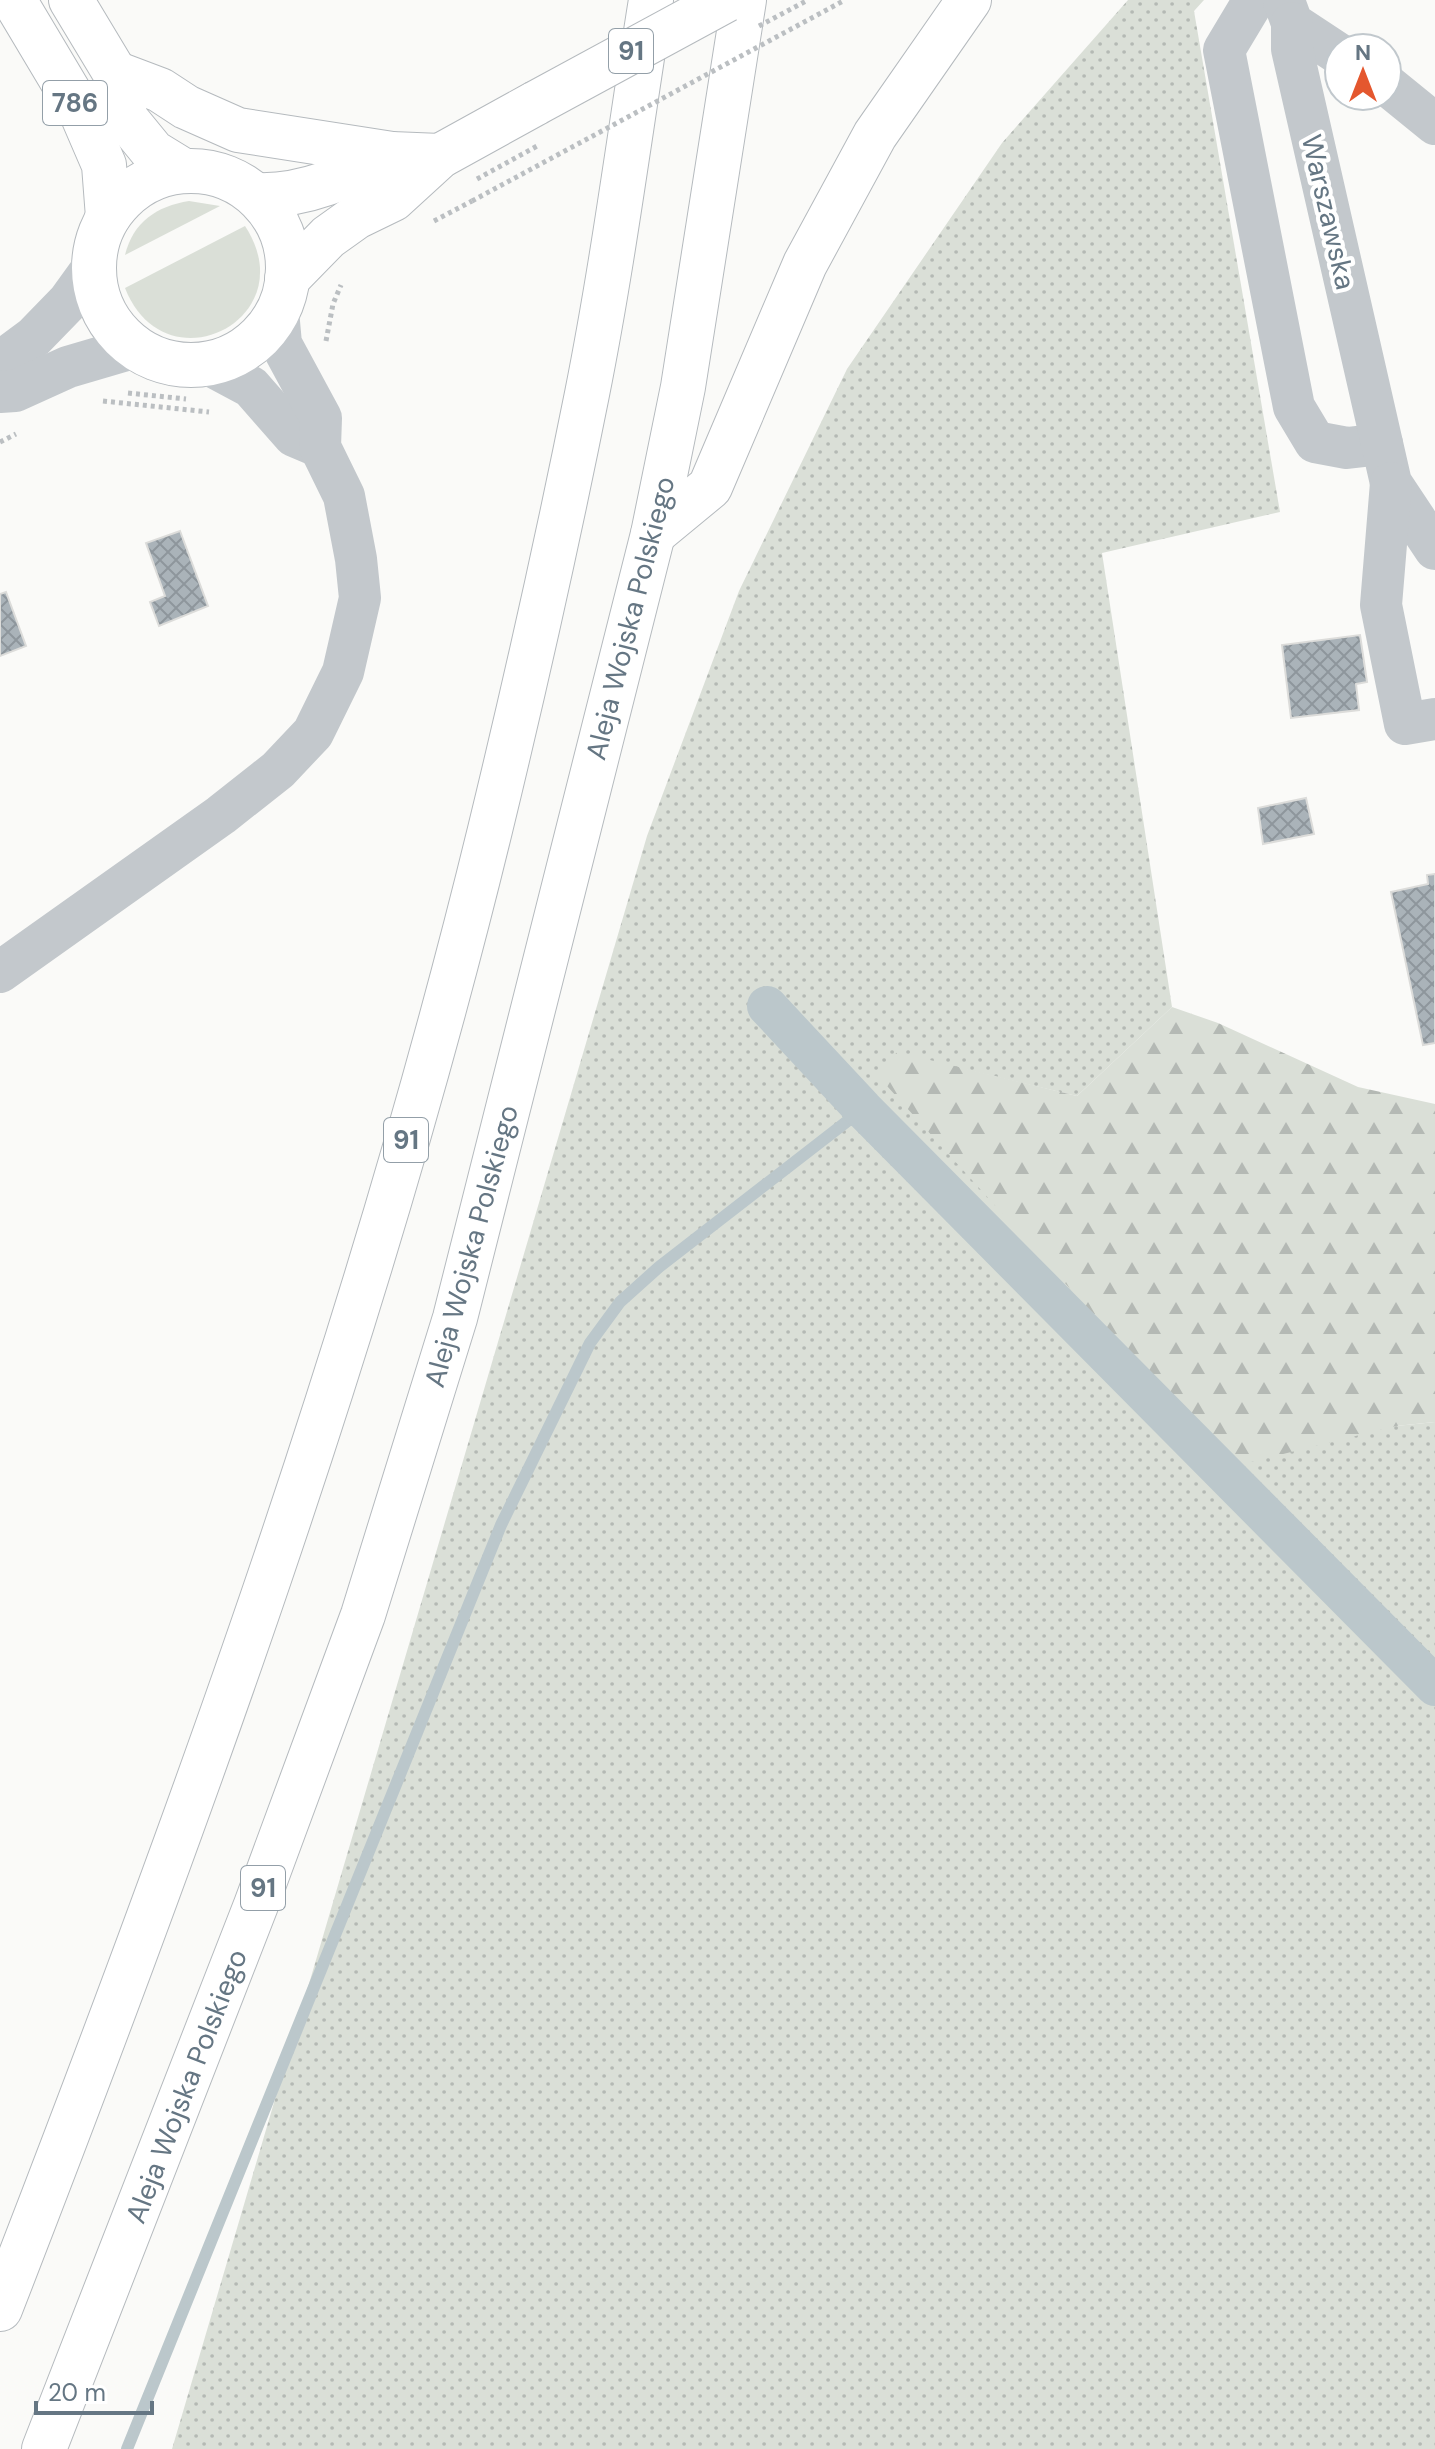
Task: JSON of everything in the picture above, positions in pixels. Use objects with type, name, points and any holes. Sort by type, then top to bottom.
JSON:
[{"type":"main road","name":"786","points":[[14,0],[82,114],[104,165],[108,217]]},
{"type":"main road","name":"91","points":[[71,0],[115,73],[126,119],[153,152],[184,171]]},
{"type":"main road","name":"91","points":[[0,2309],[238,1675],[357,1311],[422,1081],[490,831],[585,405],[651,0]]},
{"type":"main road","name":"91","points":[[283,295],[286,248],[275,219],[256,195],[234,181],[210,172],[184,171],[154,178],[128,193],[108,217],[98,241],[94,266],[99,297],[113,326],[136,347],[158,359],[183,365],[208,364],[236,354],[261,336],[283,295],[328,237],[393,199],[440,156],[726,0]]},
{"type":"main road","name":"Aleja Wojska Polskiego","points":[[44,2449],[251,1920],[363,1615],[455,1318],[653,534],[683,387],[744,0]]},
{"type":"main road","points":[[653,534],[710,487],[805,264],[875,135],[969,0]]},
{"type":"main road","points":[[115,73],[160,90],[186,107],[238,130],[392,154],[440,156]]},
{"type":"main road","points":[[256,195],[281,196],[340,181],[392,154]]},
{"type":"street","points":[[1254,0],[1224,50],[1294,407],[1315,442],[1347,448],[1387,463],[1435,549]]},
{"type":"street","name":"Warszawska","points":[[1288,12],[1292,49],[1387,463]]},
{"type":"street","name":"Warszawska","points":[[1288,12],[1323,41]]},
{"type":"street","points":[[1403,98],[1435,124]]},
{"type":"street","points":[[0,362],[34,337],[68,302],[94,266]]},
{"type":"street","points":[[0,972],[221,815],[278,770],[313,733],[343,672],[360,598],[344,496],[320,447],[321,418],[281,344],[283,295]]},
{"type":"street","points":[[0,392],[15,391],[68,367],[136,347]]},
{"type":"street","points":[[208,364],[251,387],[294,436],[320,447]]},
{"type":"street","points":[[1387,463],[1381,605],[1405,724],[1435,719]]},
{"type":"path","points":[[472,201],[845,0]]},
{"type":"green space","points":[[1128,0],[1204,0],[1194,11],[1280,512],[1102,553],[1172,1007],[1077,1096],[897,1053],[1396,1426],[1435,1422],[1435,2449],[172,2449],[647,836],[739,591],[847,369],[1002,143]]},
{"type":"green space","points":[[189,201],[220,206],[125,255],[134,233],[148,218],[167,207]]},
{"type":"green space","points":[[245,226],[259,260],[258,289],[244,313],[223,330],[197,338],[169,334],[144,318],[125,288]]},
{"type":"green space","points":[[1172,1007],[1218,1023],[1358,1087],[1435,1104],[1435,1422],[1396,1426],[1231,1467],[878,1076],[897,1052],[1077,1096]]},
{"type":"building","points":[[180,531],[208,606],[159,626],[150,602],[165,596],[146,543]]},
{"type":"building","points":[[6,592],[26,646],[0,656],[0,594]]},
{"type":"building","points":[[1360,635],[1367,682],[1356,684],[1359,710],[1291,718],[1282,645]]},
{"type":"building","points":[[1306,798],[1314,834],[1263,844],[1258,808]]},
{"type":"building","points":[[1435,874],[1435,1043],[1423,1045],[1391,892],[1428,884],[1427,875]]},
{"type":"waterway","points":[[767,1006],[863,1109],[1435,1686]]},
{"type":"waterway","points":[[127,2449],[501,1525],[590,1343],[620,1302],[659,1267],[863,1109]]}]
